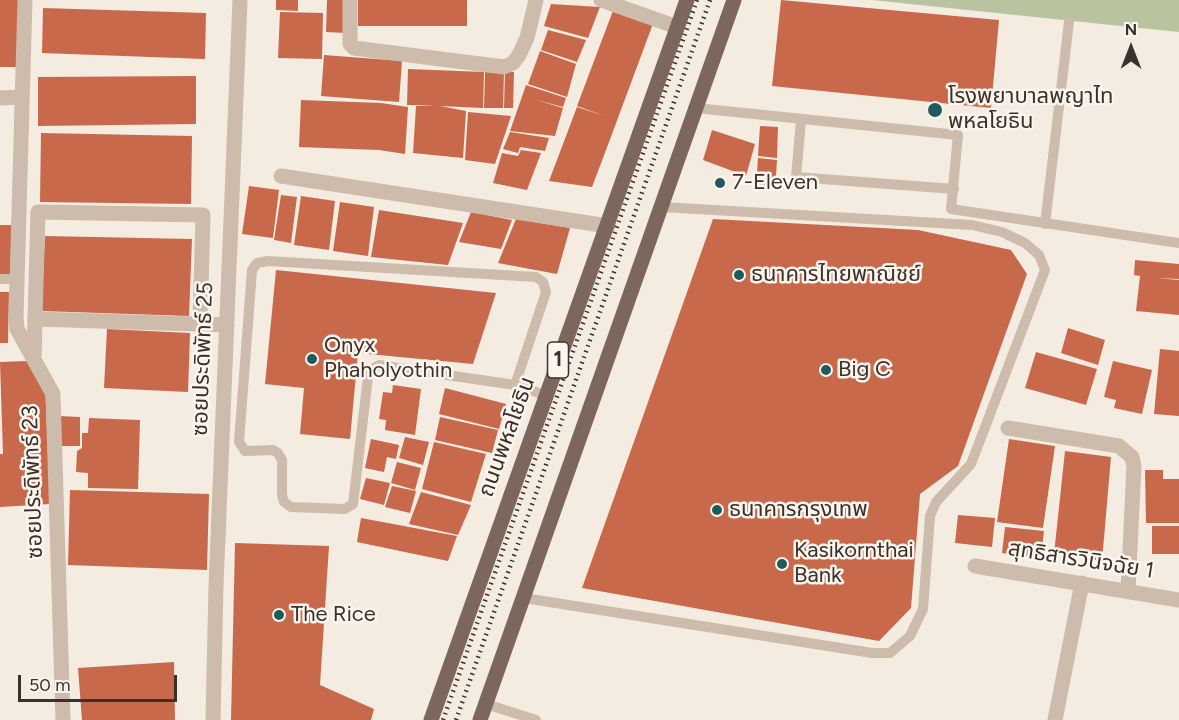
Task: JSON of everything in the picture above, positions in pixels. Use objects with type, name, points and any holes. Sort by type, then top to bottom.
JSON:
[{"type":"main road","name":"ถนนพหลโยธิน","points":[[431,720],[687,0]]},
{"type":"main road","name":"1","points":[[480,720],[734,0]]},
{"type":"street","name":"ซอยประดิพัทธ์ 23","points":[[25,0],[21,97],[19,279],[15,317],[17,329],[53,394],[63,720]]},
{"type":"street","name":"ซอยประดิพัทธ์ 25","points":[[213,720],[216,586],[240,0]]},
{"type":"street","points":[[350,0],[350,44],[354,48],[504,67],[513,63],[527,39],[536,0]]},
{"type":"street","points":[[602,0],[677,27]]},
{"type":"street","points":[[0,98],[21,97]]},
{"type":"street","points":[[281,176],[608,226]]},
{"type":"street","points":[[34,359],[38,212],[203,215],[200,323]]},
{"type":"street","points":[[34,318],[227,325]]},
{"type":"street","points":[[1008,428],[1119,446],[1132,457],[1134,466],[1128,590]]},
{"type":"street","name":"สุทธิสารวินิจฉัย 1","points":[[975,566],[1179,600]]},
{"type":"street","points":[[1055,720],[1082,583]]},
{"type":"lane","points":[[1045,224],[1069,22]]},
{"type":"lane","points":[[696,108],[958,135],[951,209],[1179,243]]},
{"type":"lane","points":[[801,120],[796,177],[954,189]]},
{"type":"lane","points":[[524,598],[872,653],[890,653],[910,636],[923,609],[930,516],[936,502],[971,464],[1045,270],[1039,255],[1025,243],[1002,232],[972,225],[662,207]]},
{"type":"lane","points":[[515,385],[546,292],[543,282],[536,276],[268,261],[257,263],[252,270],[239,442],[245,451],[273,450],[278,453],[282,460],[284,502],[291,507],[345,509],[353,504],[368,378],[372,369],[386,365],[515,385],[545,395]]},
{"type":"lane","points":[[0,279],[19,279]]},
{"type":"lane","points":[[486,705],[536,720]]},
{"type":"green space","points":[[872,0],[1179,0],[1179,32],[1169,31]]},
{"type":"building","points":[[0,0],[18,0],[19,67],[0,67]]},
{"type":"building","points":[[276,0],[298,0],[298,11],[276,10]]},
{"type":"building","points":[[327,0],[347,0],[346,33],[326,32]]},
{"type":"building","points":[[358,0],[467,0],[467,26],[358,26]]},
{"type":"building","points":[[781,0],[999,20],[991,108],[772,86]]},
{"type":"building","points":[[551,4],[600,7],[588,38],[544,26]]},
{"type":"building","points":[[43,8],[206,13],[205,59],[42,53]]},
{"type":"building","points":[[614,8],[654,21],[609,142],[592,187],[549,181],[577,107],[605,116],[577,106]]},
{"type":"building","points":[[280,12],[323,13],[322,59],[278,58]]},
{"type":"building","points":[[548,30],[586,40],[577,62],[541,50]]},
{"type":"building","points":[[540,51],[576,64],[567,97],[528,84]]},
{"type":"building","points":[[324,55],[402,61],[399,102],[321,96]]},
{"type":"building","points":[[408,69],[484,72],[483,108],[440,106],[466,111],[463,158],[413,153],[416,106],[436,105],[407,105]]},
{"type":"building","points":[[485,72],[504,73],[503,108],[484,108]]},
{"type":"building","points":[[505,72],[514,72],[513,108],[504,108]]},
{"type":"building","points":[[196,76],[196,124],[38,126],[38,77]]},
{"type":"building","points":[[526,85],[566,98],[563,107],[533,99],[563,108],[555,136],[510,131]]},
{"type":"building","points":[[301,100],[381,103],[408,107],[405,154],[379,150],[299,147]]},
{"type":"building","points":[[468,112],[511,116],[495,164],[465,160]]},
{"type":"building","points":[[760,126],[778,127],[777,158],[758,156]]},
{"type":"building","points":[[712,130],[755,144],[746,176],[703,160]]},
{"type":"building","points":[[510,132],[549,138],[545,151],[520,147],[518,153],[503,149]]},
{"type":"building","points":[[41,133],[192,136],[191,204],[40,202]]},
{"type":"building","points":[[521,150],[541,153],[527,190],[493,183],[502,153],[518,156]]},
{"type":"building","points":[[758,158],[777,160],[775,190],[756,189]]},
{"type":"building","points":[[249,186],[279,190],[273,238],[242,234]]},
{"type":"building","points":[[281,195],[297,197],[291,243],[274,240]]},
{"type":"building","points":[[301,196],[335,201],[329,250],[294,245]]},
{"type":"building","points":[[340,202],[374,207],[368,256],[333,251]]},
{"type":"building","points":[[379,210],[463,223],[448,265],[371,257]]},
{"type":"building","points":[[471,212],[512,220],[501,249],[459,242]]},
{"type":"building","points":[[516,219],[570,228],[557,274],[498,263]]},
{"type":"building","name":"Big C","points":[[713,219],[918,230],[1011,250],[1027,274],[958,466],[920,494],[911,608],[879,641],[582,588]]},
{"type":"building","points":[[0,225],[14,225],[14,275],[0,275]]},
{"type":"building","points":[[45,236],[192,239],[189,316],[41,311]]},
{"type":"building","points":[[1135,260],[1179,264],[1179,279],[1156,278],[1179,280],[1179,315],[1136,311],[1140,276],[1134,275]]},
{"type":"building","name":"Onyx Phaholyothin","points":[[276,270],[496,293],[473,364],[358,353],[350,439],[300,434],[304,388],[265,384]]},
{"type":"building","points":[[0,292],[9,292],[8,343],[0,343]]},
{"type":"building","points":[[1068,328],[1105,340],[1098,365],[1061,353]]},
{"type":"building","points":[[107,329],[190,333],[188,392],[104,388]]},
{"type":"building","points":[[1160,349],[1179,351],[1179,416],[1154,414]]},
{"type":"building","points":[[1036,352],[1097,369],[1086,405],[1025,388]]},
{"type":"building","points":[[27,361],[45,381],[50,504],[0,507],[0,454],[3,454],[0,362]]},
{"type":"building","points":[[1113,361],[1152,370],[1142,414],[1114,408],[1116,400],[1104,397]]},
{"type":"building","points":[[393,385],[421,389],[415,435],[385,430],[386,420],[379,419],[383,392],[392,393]]},
{"type":"building","points":[[445,388],[506,404],[499,429],[439,414]]},
{"type":"building","points":[[59,416],[80,417],[80,446],[58,446]]},
{"type":"building","points":[[440,417],[498,430],[492,453],[435,440]]},
{"type":"building","points":[[89,418],[140,420],[138,489],[88,488],[88,473],[76,472],[77,451],[82,448],[82,433],[88,433]]},
{"type":"building","points":[[405,437],[429,442],[423,465],[399,458]]},
{"type":"building","points":[[371,439],[399,445],[396,459],[387,457],[384,472],[365,468]]},
{"type":"building","points":[[1009,439],[1055,446],[1043,528],[997,522]]},
{"type":"building","points":[[434,442],[486,454],[471,502],[422,489]]},
{"type":"building","points":[[1065,451],[1111,457],[1102,561],[1054,554]]},
{"type":"building","points":[[397,462],[421,468],[415,490],[391,483]]},
{"type":"building","points":[[1145,470],[1163,470],[1163,479],[1179,479],[1179,523],[1146,523]]},
{"type":"building","points":[[366,478],[390,483],[384,505],[360,499]]},
{"type":"building","points":[[392,486],[416,491],[410,513],[385,507]]},
{"type":"building","points":[[70,490],[209,494],[207,570],[68,565]]},
{"type":"building","points":[[421,492],[471,505],[458,535],[409,524]]},
{"type":"building","points":[[958,515],[995,518],[992,547],[955,543]]},
{"type":"building","points":[[361,518],[457,536],[448,561],[357,542]]},
{"type":"building","points":[[1152,526],[1179,526],[1179,554],[1152,554]]},
{"type":"building","points":[[1005,527],[1044,531],[1041,558],[1002,553]]},
{"type":"building","name":"The Rice","points":[[235,543],[329,546],[320,685],[374,709],[371,720],[231,720]]},
{"type":"building","points":[[174,662],[175,720],[82,720],[78,668]]},
{"type":"railway","points":[[443,720],[697,0]]},
{"type":"railway","points":[[456,720],[710,0]]},
{"type":"place","name":"โรงพยาบาลพญาไท พหลโยธิน","points":[[935,110]]},
{"type":"place","name":"7-Eleven","points":[[720,183]]},
{"type":"place","name":"ธนาคารไทยพาณิชย์","points":[[739,275]]},
{"type":"place","name":"Onyx Phaholyothin","points":[[312,359]]},
{"type":"place","name":"Big C","points":[[826,370]]},
{"type":"place","name":"ธนาคารกรุงเทพ","points":[[717,510]]},
{"type":"place","name":"Kasikornthai Bank","points":[[782,564]]},
{"type":"place","name":"The Rice","points":[[279,615]]}]
